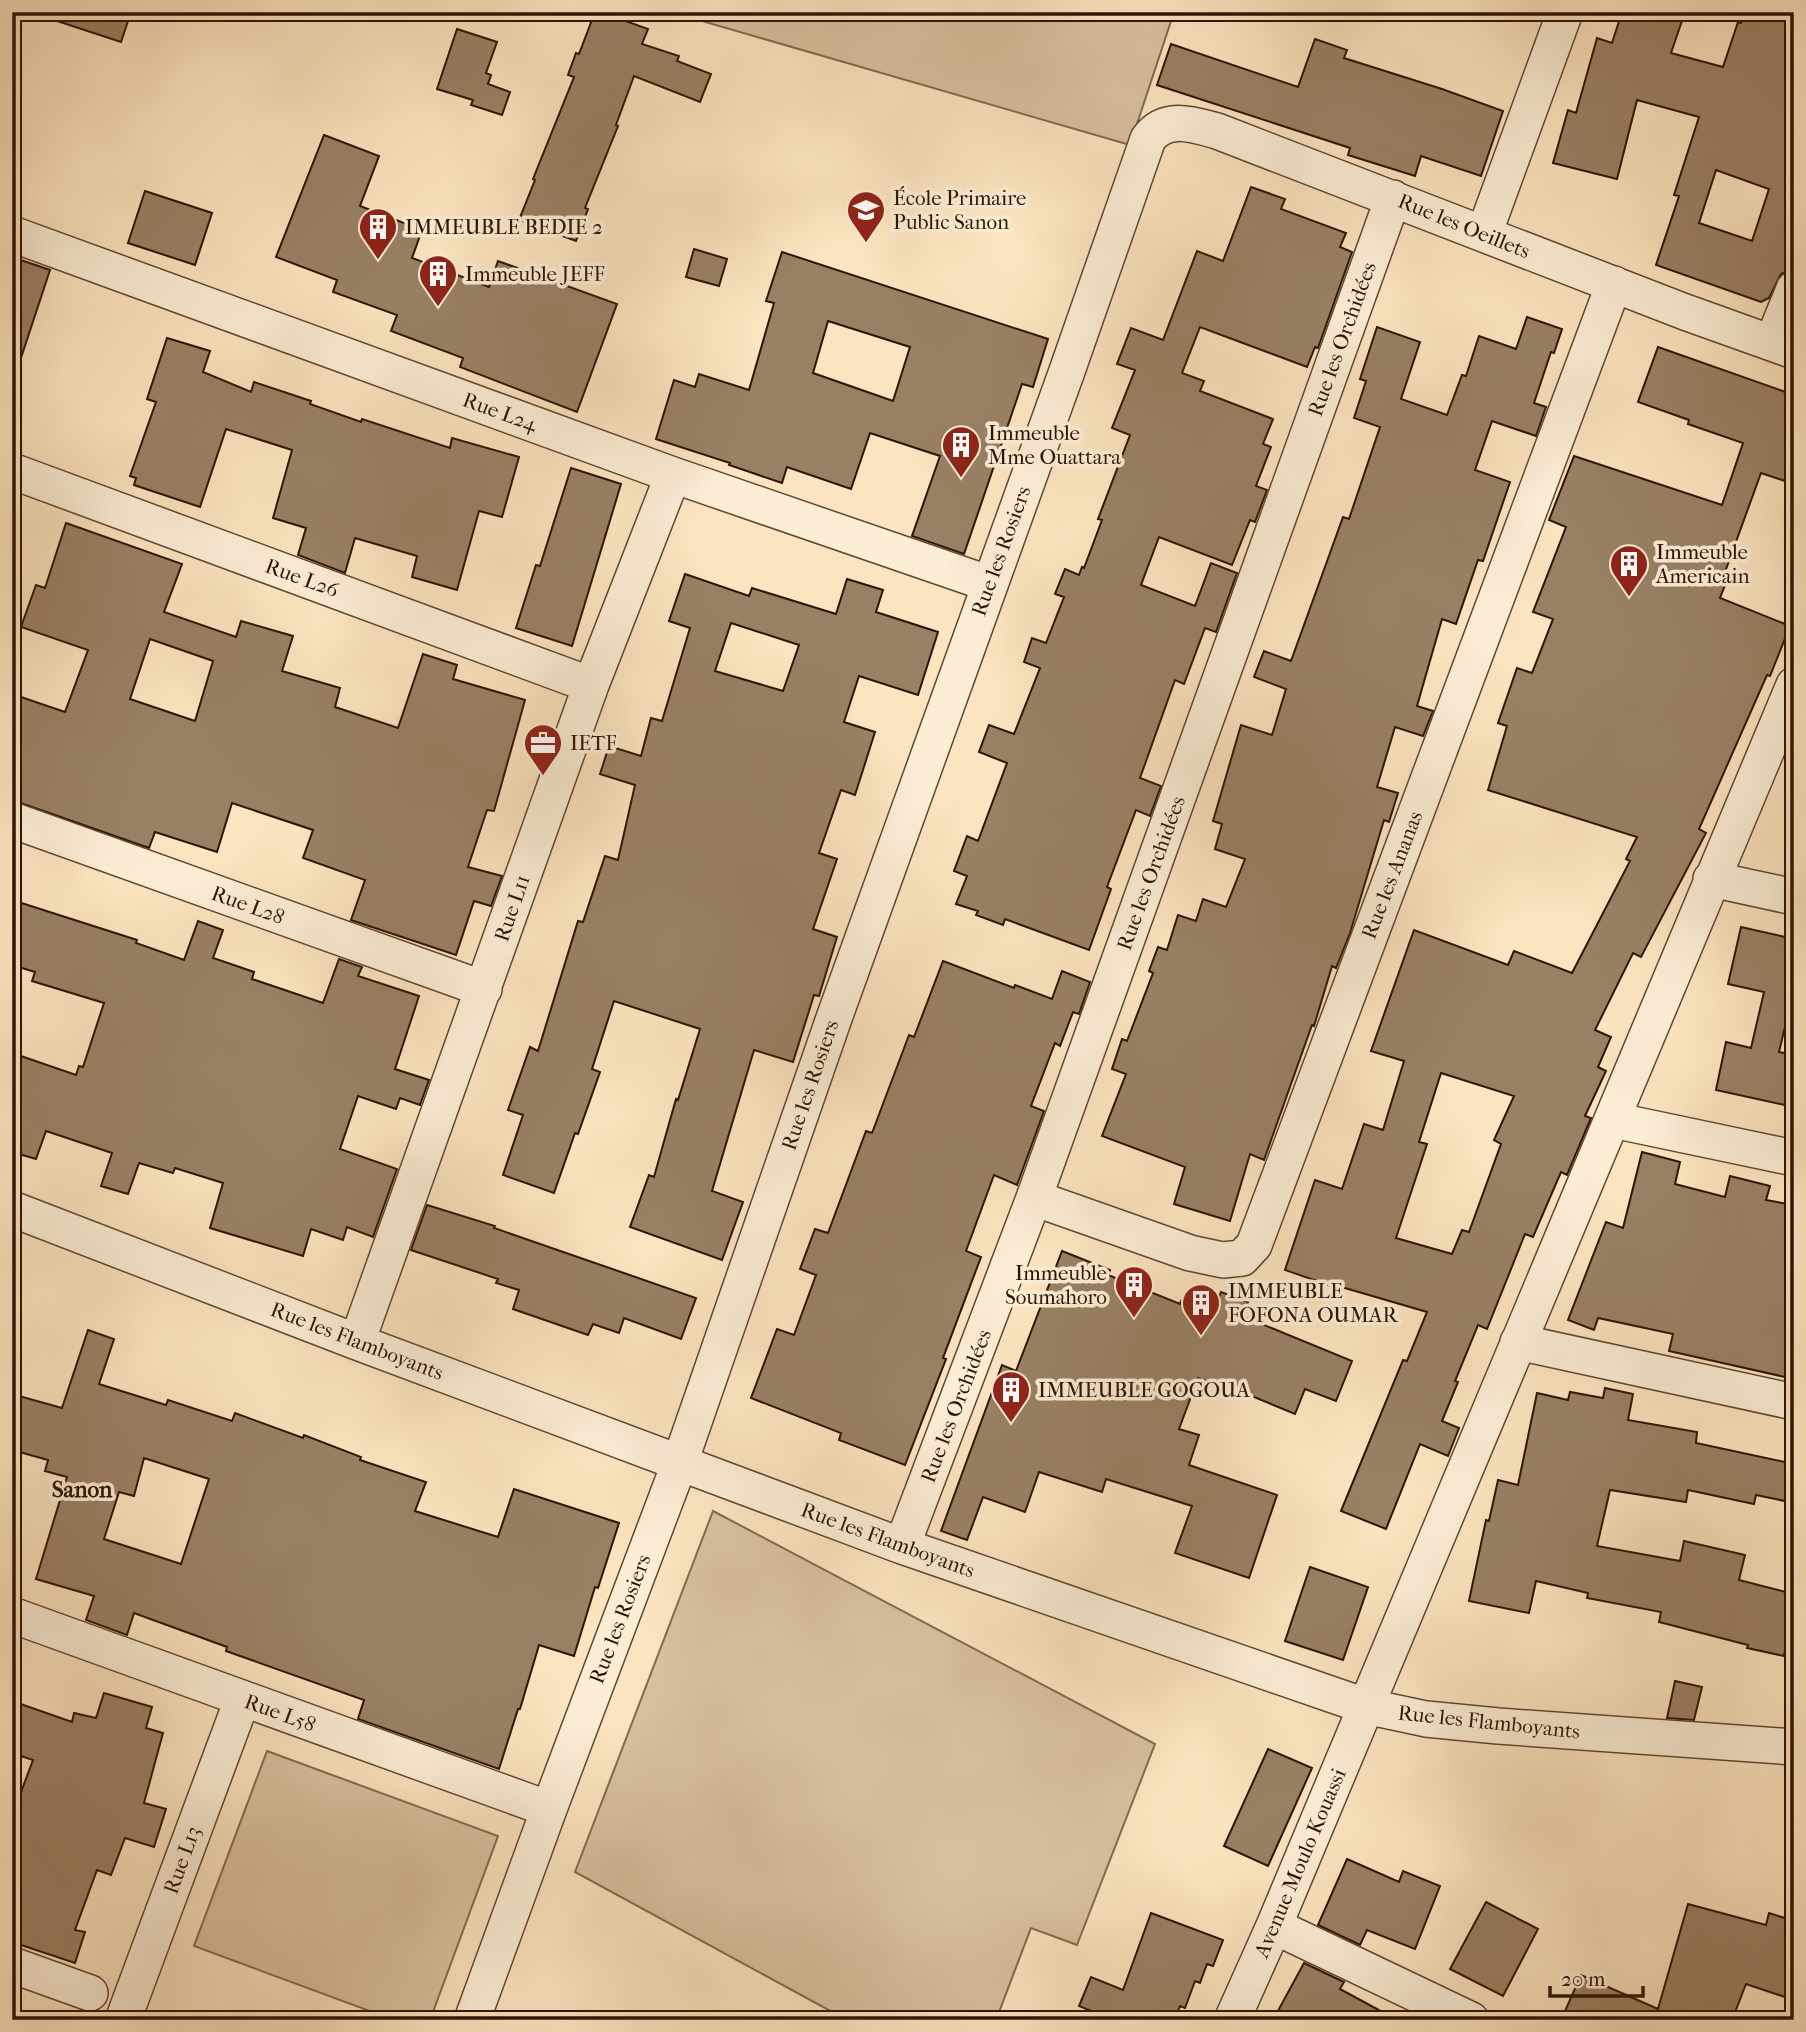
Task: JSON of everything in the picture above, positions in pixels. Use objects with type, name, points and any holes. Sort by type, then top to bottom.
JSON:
[{"type":"street","points":[[1484,234],[1565,12]]},
{"type":"street","name":"Rue les Oeillets","points":[[1144,149],[1154,130],[1162,125],[1189,123],[1217,131],[1783,347]]},
{"type":"street","name":"Rue les Rosiers","points":[[472,2020],[680,1462],[833,1021],[1144,149]]},
{"type":"street","name":"Rue les Orchidées","points":[[902,1546],[1034,1198],[1392,198]]},
{"type":"street","name":"Rue L24","points":[[12,234],[673,475],[990,584]]},
{"type":"street","name":"Rue les Ananas","points":[[1034,1198],[1190,1253],[1223,1261],[1242,1258],[1254,1245],[1614,284]]},
{"type":"street","points":[[1783,347],[1794,289]]},
{"type":"street","name":"Rue L26","points":[[12,471],[591,685]]},
{"type":"street","name":"Rue L11","points":[[357,1342],[591,685],[673,475]]},
{"type":"street","name":"Avenue Moulo Kouassi","points":[[1232,2020],[1274,1926],[1794,685]]},
{"type":"street","name":"Rue L28","points":[[12,820],[484,989]]},
{"type":"street","points":[[1711,879],[1794,897]]},
{"type":"street","points":[[1613,1120],[1794,1158]]},
{"type":"street","name":"Rue les Flamboyants","points":[[14,1214],[902,1546],[1365,1706],[1426,1719],[1486,1725],[1794,1746]]},
{"type":"street","points":[[1518,1342],[1794,1402]]},
{"type":"street","name":"Rue L58","points":[[12,1615],[549,1809]]},
{"type":"street","name":"Rue L13","points":[[123,2020],[242,1700]]},
{"type":"street","points":[[1274,1926],[1471,2020]]},
{"type":"street","points":[[12,1965],[90,1993]]},
{"type":"shaded area","points":[[671,12],[1174,12],[1130,145]]},
{"type":"shaded area","points":[[713,1511],[1155,1744],[1077,1945],[1031,1928],[996,2020],[847,2020],[575,1872]]},
{"type":"shaded area","points":[[267,1751],[498,1836],[430,2020],[394,2020],[194,1946]]},
{"type":"building","points":[[46,12],[131,12],[121,42],[45,17]]},
{"type":"building","points":[[595,12],[648,29],[642,44],[679,56],[677,61],[711,74],[700,102],[634,76],[616,125],[618,126],[585,208],[588,209],[576,241],[519,220],[574,77],[568,75],[576,53],[579,54]]},
{"type":"building","points":[[1622,12],[1685,12],[1671,53],[1723,67],[1744,12],[1794,12],[1794,77],[1787,98],[1794,100],[1794,264],[1792,269],[1781,274],[1769,298],[1761,302],[1656,265],[1679,196],[1674,195],[1699,117],[1637,100],[1617,179],[1553,163],[1568,110],[1576,113],[1597,38],[1612,43]],"holes":[[[1716,170],[1769,189],[1752,241],[1699,223]]]},
{"type":"building","points":[[457,29],[497,42],[486,73],[491,75],[488,84],[510,92],[502,115],[471,105],[473,100],[437,89]]},
{"type":"building","points":[[1315,39],[1347,50],[1344,58],[1503,111],[1481,176],[1421,156],[1415,176],[1348,155],[1350,148],[1157,85],[1171,44],[1298,87]]},
{"type":"building","points":[[324,135],[379,156],[360,206],[422,230],[412,258],[489,287],[498,261],[617,304],[577,412],[460,367],[463,358],[391,331],[397,315],[333,292],[337,280],[276,257]]},
{"type":"building","points":[[1251,187],[1285,199],[1281,209],[1346,233],[1340,247],[1352,252],[1318,348],[1315,347],[1307,367],[1200,327],[1182,373],[1204,381],[1200,391],[1273,419],[1263,444],[1271,447],[1256,486],[1267,490],[1255,522],[1250,520],[1232,565],[1159,537],[1141,585],[1195,606],[1211,563],[1237,573],[1216,632],[1205,628],[1184,684],[1175,680],[1140,778],[1161,786],[1150,816],[1136,810],[1107,887],[1111,889],[1089,950],[1005,919],[1003,925],[976,915],[978,911],[956,904],[967,876],[954,871],[967,836],[978,841],[1007,763],[979,752],[989,725],[1014,734],[1040,668],[1024,662],[1032,638],[1046,643],[1064,597],[1055,594],[1065,569],[1079,575],[1102,520],[1098,519],[1130,435],[1112,428],[1135,370],[1117,364],[1131,328],[1163,340],[1197,251],[1223,261]]},
{"type":"building","points":[[145,191],[212,213],[195,265],[128,243]]},
{"type":"building","points":[[694,249],[727,259],[719,286],[686,277]]},
{"type":"building","points":[[782,252],[1048,339],[1033,387],[1022,384],[964,554],[912,536],[940,456],[870,433],[851,489],[787,467],[782,483],[656,439],[674,380],[695,387],[699,374],[749,390],[774,303],[766,301]],"holes":[[[828,321],[910,347],[893,401],[813,373]]]},
{"type":"building","points":[[12,257],[50,270],[17,370],[12,369]]},
{"type":"building","points":[[1527,317],[1562,329],[1554,353],[1551,352],[1534,403],[1546,407],[1536,436],[1492,421],[1475,470],[1510,482],[1483,561],[1478,560],[1456,624],[1442,619],[1417,706],[1433,711],[1423,736],[1395,727],[1377,787],[1398,793],[1389,822],[1384,820],[1350,933],[1336,968],[1332,966],[1314,1026],[1312,1025],[1264,1160],[1250,1154],[1230,1221],[1174,1204],[1185,1167],[1102,1136],[1126,1074],[1112,1069],[1122,1039],[1127,1041],[1153,973],[1149,971],[1158,947],[1167,950],[1178,915],[1196,921],[1203,899],[1226,907],[1245,859],[1215,849],[1222,824],[1213,821],[1241,725],[1272,735],[1286,689],[1254,677],[1264,651],[1291,661],[1343,517],[1349,519],[1380,427],[1354,418],[1366,381],[1360,379],[1377,327],[1420,342],[1401,399],[1447,415],[1462,375],[1466,376],[1479,336],[1516,349]]},
{"type":"building","points":[[167,338],[210,351],[203,372],[251,392],[254,382],[311,401],[310,404],[361,422],[362,419],[450,448],[452,438],[519,457],[502,517],[479,511],[457,590],[412,577],[417,556],[355,538],[345,573],[298,555],[306,528],[273,518],[292,450],[226,429],[200,507],[134,485],[136,478],[130,476],[156,402],[147,399]]},
{"type":"building","points":[[1658,347],[1794,395],[1794,484],[1761,473],[1721,583],[1725,585],[1720,598],[1790,626],[1770,676],[1767,675],[1699,829],[1706,833],[1641,957],[1633,953],[1595,1030],[1611,1037],[1598,1067],[1606,1071],[1585,1116],[1591,1118],[1567,1175],[1561,1172],[1533,1237],[1525,1234],[1487,1329],[1478,1325],[1442,1421],[1459,1428],[1448,1456],[1420,1444],[1386,1529],[1341,1511],[1403,1360],[1407,1361],[1427,1312],[1338,1286],[1337,1288],[1285,1270],[1315,1180],[1342,1189],[1364,1124],[1383,1130],[1404,1061],[1371,1051],[1414,930],[1508,965],[1514,951],[1572,973],[1630,861],[1626,859],[1637,837],[1488,790],[1507,726],[1498,723],[1517,668],[1532,673],[1553,619],[1533,612],[1566,527],[1549,520],[1574,456],[1722,505],[1743,443],[1688,424],[1689,420],[1638,402]],"holes":[[[1441,1073],[1514,1096],[1494,1140],[1501,1144],[1469,1232],[1462,1230],[1452,1254],[1396,1238],[1427,1144],[1419,1142]]]},
{"type":"building","points":[[571,468],[621,484],[572,646],[516,628],[536,565],[540,566]]},
{"type":"building","points":[[66,523],[182,564],[164,612],[236,637],[241,621],[293,636],[282,671],[340,688],[335,707],[398,728],[423,654],[457,665],[453,679],[525,700],[494,811],[487,810],[468,867],[502,876],[491,906],[474,901],[456,955],[351,920],[365,880],[303,858],[313,830],[232,803],[217,852],[155,832],[149,848],[12,800],[12,694],[65,712],[88,650],[21,627],[36,585],[45,588]],"holes":[[[150,639],[213,661],[195,721],[130,699]]]},
{"type":"building","points":[[685,574],[749,596],[752,588],[836,614],[847,579],[883,590],[876,612],[938,632],[918,695],[859,676],[844,722],[875,732],[855,795],[841,790],[819,853],[837,859],[813,929],[837,937],[819,996],[814,995],[793,1062],[754,1050],[712,1191],[743,1202],[722,1260],[630,1227],[649,1175],[654,1177],[676,1099],[678,1100],[700,1029],[614,1001],[592,1069],[600,1072],[554,1193],[503,1175],[523,1115],[508,1110],[530,1047],[538,1051],[578,921],[583,922],[605,856],[618,860],[635,785],[600,774],[609,746],[641,756],[651,718],[662,721],[690,628],[669,621]],"holes":[[[731,623],[799,645],[783,691],[715,671]]]},
{"type":"building","points":[[12,900],[137,940],[136,943],[184,960],[198,921],[223,930],[213,958],[254,972],[252,979],[323,1003],[339,959],[362,967],[358,976],[419,996],[395,1069],[429,1080],[420,1105],[400,1098],[396,1109],[358,1096],[340,1149],[397,1169],[373,1237],[347,1227],[343,1240],[311,1229],[303,1256],[210,1228],[223,1183],[175,1168],[173,1173],[139,1163],[128,1194],[101,1186],[112,1153],[46,1131],[36,1159],[12,1152],[12,1053],[76,1075],[79,1066],[83,1067],[104,1003],[32,981],[35,972],[12,965]]},
{"type":"building","points":[[1741,927],[1794,939],[1794,989],[1779,1052],[1794,1055],[1794,1107],[1716,1090],[1726,1042],[1751,1048],[1764,992],[1728,984]]},
{"type":"building","points":[[943,961],[1014,988],[1015,985],[1052,999],[1062,971],[1090,982],[1079,1014],[1073,1012],[1060,1046],[1055,1043],[1031,1106],[1044,1111],[1017,1185],[994,1175],[966,1251],[981,1257],[943,1358],[946,1359],[905,1465],[839,1440],[841,1433],[751,1398],[777,1329],[794,1335],[816,1275],[800,1269],[815,1229],[828,1233],[866,1131],[872,1133],[909,1035],[914,1037]]},
{"type":"building","points":[[1642,1152],[1680,1162],[1675,1184],[1725,1197],[1730,1176],[1770,1186],[1766,1200],[1794,1205],[1794,1379],[1669,1351],[1673,1334],[1598,1318],[1594,1330],[1568,1320],[1606,1222],[1623,1228]]},
{"type":"building","points":[[427,1205],[495,1226],[494,1228],[696,1298],[681,1339],[624,1318],[619,1333],[593,1324],[588,1335],[513,1309],[519,1290],[496,1283],[498,1279],[411,1250]]},
{"type":"building","points":[[1062,1251],[1110,1270],[1108,1275],[1180,1304],[1181,1301],[1213,1313],[1221,1292],[1248,1302],[1242,1316],[1352,1361],[1336,1401],[1305,1389],[1295,1414],[1218,1382],[1217,1385],[1198,1378],[1179,1429],[1199,1435],[1189,1465],[1277,1495],[1249,1578],[1175,1553],[1192,1506],[1106,1479],[1102,1492],[1039,1472],[1025,1512],[983,1497],[967,1540],[941,1531],[1002,1365],[1016,1371]]},
{"type":"building","points":[[88,1330],[114,1339],[99,1384],[166,1405],[168,1400],[232,1421],[235,1413],[303,1438],[304,1435],[361,1457],[360,1460],[426,1482],[415,1511],[498,1537],[514,1489],[619,1523],[598,1588],[595,1587],[574,1656],[539,1645],[499,1769],[358,1719],[364,1700],[226,1651],[227,1647],[134,1613],[127,1635],[86,1620],[94,1596],[36,1579],[67,1477],[45,1471],[48,1460],[12,1450],[12,1394],[62,1408]],"holes":[[[144,1458],[209,1479],[181,1564],[104,1539],[119,1492],[134,1496]]]},
{"type":"building","points":[[1605,1388],[1633,1394],[1628,1420],[1697,1432],[1696,1443],[1794,1464],[1794,1503],[1756,1495],[1754,1504],[1688,1490],[1686,1502],[1610,1490],[1597,1546],[1680,1561],[1684,1541],[1745,1555],[1739,1580],[1794,1594],[1794,1652],[1785,1650],[1784,1656],[1747,1648],[1748,1645],[1659,1622],[1661,1612],[1587,1598],[1588,1593],[1536,1581],[1529,1613],[1469,1601],[1486,1520],[1489,1521],[1498,1480],[1518,1485],[1537,1393],[1568,1400],[1570,1392],[1603,1398]]},
{"type":"building","points":[[1310,1567],[1368,1587],[1343,1660],[1285,1641]]},
{"type":"building","points":[[1675,1681],[1702,1687],[1694,1720],[1667,1718]]},
{"type":"building","points":[[104,1693],[152,1707],[146,1728],[163,1733],[144,1803],[166,1809],[154,1847],[125,1838],[111,1875],[97,1870],[75,1930],[85,1932],[75,1963],[12,1942],[12,1827],[21,1801],[18,1800],[33,1760],[12,1753],[12,1701],[72,1722],[74,1713],[96,1718]]},
{"type":"building","points":[[1268,1749],[1312,1768],[1268,1866],[1224,1846]]},
{"type":"building","points":[[1347,1859],[1399,1882],[1403,1871],[1440,1886],[1415,1949],[1367,1930],[1360,1945],[1318,1925]]},
{"type":"building","points":[[1486,1902],[1538,1929],[1503,1996],[1450,1969]]},
{"type":"building","points":[[1688,1904],[1766,1925],[1769,1913],[1794,1921],[1794,2000],[1746,1984],[1732,2020],[1561,2020],[1581,1975],[1658,2009]]},
{"type":"building","points":[[1151,1913],[1223,1940],[1213,1966],[1207,1964],[1200,1983],[1195,1981],[1185,2008],[1180,2006],[1174,2020],[1113,2020],[1079,2006],[1091,1977],[1123,1990]]},
{"type":"building","points":[[1304,1963],[1344,1982],[1340,1989],[1397,2020],[1273,2020]]},
{"type":"place","name":"École Primaire Public Sanon","points":[[866,244]]},
{"type":"place","name":"IMMEUBLE BEDIE 2","points":[[378,261]]},
{"type":"place","name":"Immeuble JEFF","points":[[438,308]]},
{"type":"place","name":"Immeuble Mme Ouattara","points":[[961,479]]},
{"type":"place","name":"Immeuble Americain","points":[[1629,598]]},
{"type":"place","name":"IETF","points":[[543,777]]},
{"type":"place","name":"Immeuble Soumahoro","points":[[1134,1319]]},
{"type":"place","name":"IMMEUBLE FOFONA OUMAR","points":[[1201,1337]]},
{"type":"place","name":"IMMEUBLE GOGOUA","points":[[1011,1424]]},
{"type":"district","name":"Sanon","points":[[82,1489]]}]
